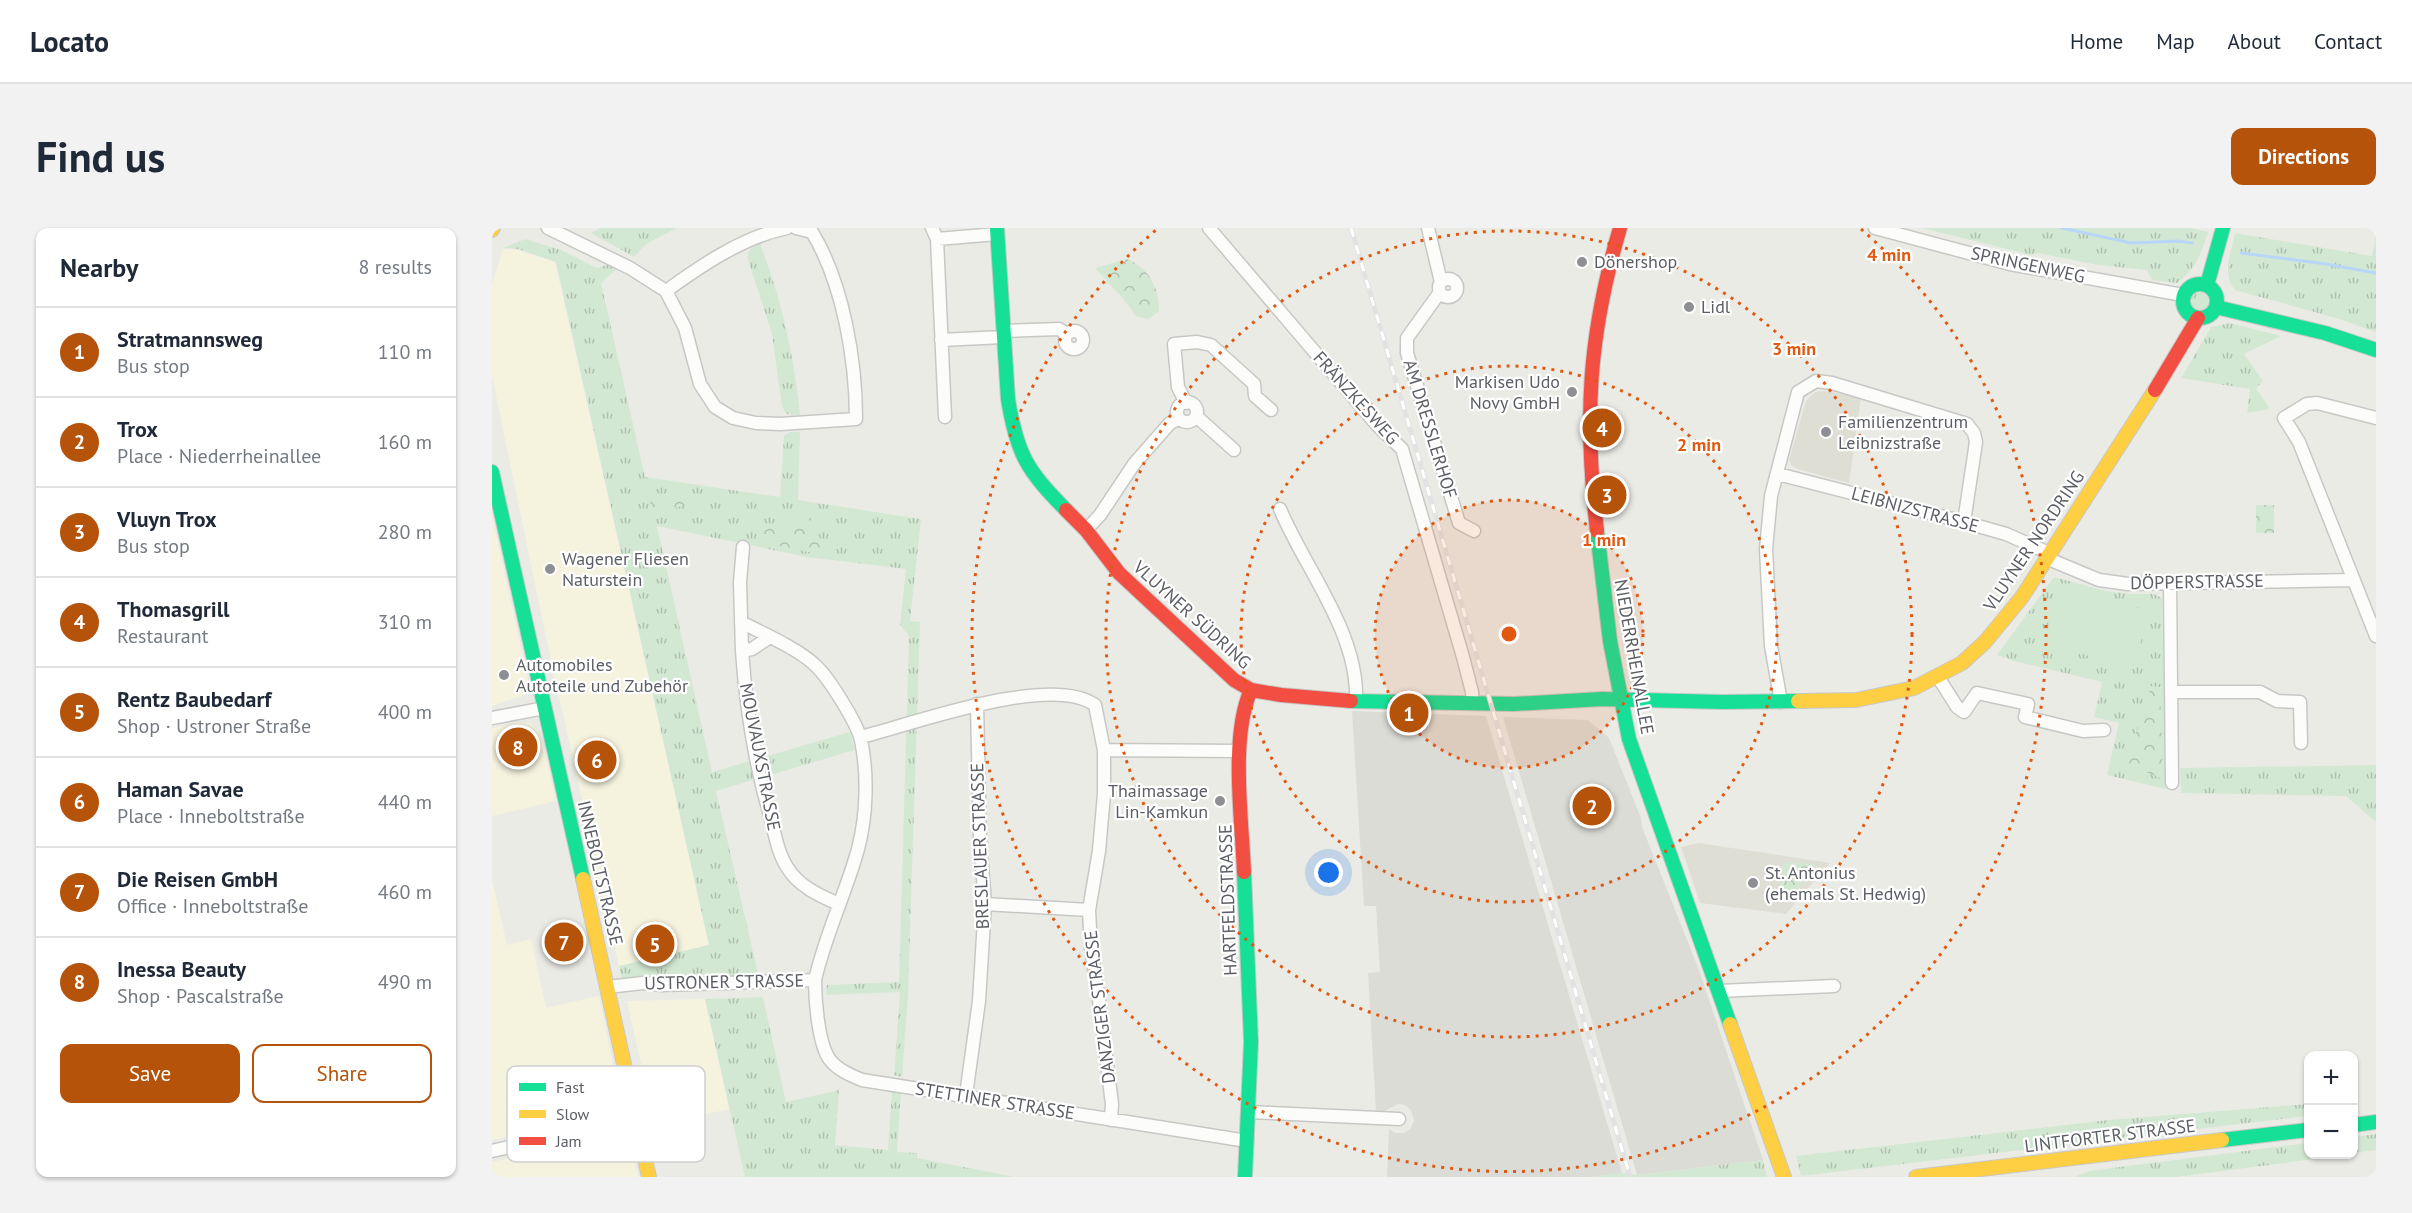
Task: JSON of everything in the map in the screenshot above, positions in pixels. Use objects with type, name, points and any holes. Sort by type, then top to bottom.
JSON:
[{"type":"street","points":[[548,228],[630,268],[666,291],[685,328],[700,384],[716,407],[733,418],[756,423],[780,424],[856,419],[856,393],[852,363],[831,270],[812,232],[796,228]]},
{"type":"street","points":[[666,291],[736,247],[764,233],[787,228]]},
{"type":"street","name":"FRÄNZKESWEG","points":[[1209,228],[1377,425],[1402,449],[1473,703]]},
{"type":"street","name":"AM DRESSLERHOF","points":[[1428,228],[1440,287],[1407,338],[1407,353],[1459,523],[1474,531]]},
{"type":"street","name":"NIEDERRHEINALLEE","points":[[1620,228],[1609,262],[1600,306],[1588,402],[1589,449],[1600,571],[1620,700],[1630,742],[1651,804],[1784,1177]]},
{"type":"street","name":"SPRINGENWEG","points":[[1875,228],[2010,264],[2183,295]]},
{"type":"street","points":[[2207,285],[2223,228]]},
{"type":"street","points":[[945,417],[934,233],[997,231]]},
{"type":"street","name":"VLUYNER SÜDRING","points":[[997,231],[1003,334],[1012,425],[1029,469],[1086,530],[1119,573],[1234,680],[1251,690],[1281,695],[1356,700],[1535,704],[1620,700]]},
{"type":"street","points":[[2194,284],[2207,285],[2215,292],[2216,307],[2211,314],[2198,318],[2188,314],[2182,302],[2183,295],[2194,284]]},
{"type":"street","points":[[2216,307],[2325,333],[2376,350]]},
{"type":"street","name":"VLUYNER NORDRING","points":[[1620,700],[1781,702],[1856,700],[1914,688],[1962,663],[1985,642],[2022,597],[2135,422],[2198,318]]},
{"type":"street","points":[[941,340],[1059,328],[1067,334]]},
{"type":"street","points":[[1086,530],[1100,515],[1134,464],[1170,423],[1179,419],[1190,422],[1196,416],[1196,408],[1186,402],[1178,387],[1174,344],[1197,342],[1211,345],[1254,384],[1255,396],[1271,410]]},
{"type":"street","points":[[1781,702],[1771,646],[1765,566],[1769,510],[1798,392],[1816,381],[1832,383],[1967,424],[1974,433],[1976,442],[1964,522]]},
{"type":"street","points":[[1179,419],[1178,409],[1186,402]]},
{"type":"street","points":[[2376,418],[2318,402],[2307,404],[2284,418],[2299,442],[2376,636]]},
{"type":"street","points":[[1196,416],[1234,450]]},
{"type":"street","name":"INNEBOLTSTRASSE","points":[[492,472],[624,1066]]},
{"type":"street","name":"LEIBNIZSTRASSE","points":[[1778,474],[2006,534],[2048,555]]},
{"type":"street","points":[[1280,509],[1292,537],[1340,628],[1356,683],[1356,700]]},
{"type":"street","name":"MOUVAUXSTRASSE","points":[[743,547],[740,582],[742,651],[752,734],[766,802],[778,846],[788,868],[806,886],[839,904]]},
{"type":"street","name":"DÖPPERSTRASSE","points":[[2048,555],[2099,580],[2128,584],[2353,580]]},
{"type":"street","points":[[2170,584],[2172,783]]},
{"type":"street","points":[[2361,599],[2376,600]]},
{"type":"street","name":"USTRONER STRASSE","points":[[607,987],[643,983],[731,984],[815,980],[821,954],[858,849],[864,820],[865,781],[861,737],[839,696],[815,664],[741,622]]},
{"type":"street","points":[[742,651],[752,649],[770,637]]},
{"type":"street","points":[[1938,677],[1957,707],[1964,712],[1977,693],[2028,704],[2025,717],[2083,731],[2104,729]]},
{"type":"street","name":"HARTFELDSTRASSE","points":[[1245,1177],[1251,1042],[1239,751],[1240,723],[1245,702],[1251,690]]},
{"type":"street","points":[[2171,692],[2260,692],[2277,701],[2300,702],[2301,743]]},
{"type":"street","name":"DANZIGER STRASSE","points":[[861,737],[995,699],[1030,695],[1088,700],[1095,705],[1104,750],[1104,794],[1099,851],[1089,910],[1090,948],[1112,1104],[1111,1120]]},
{"type":"street","name":"BRESLAUER STRASSE","points":[[966,1095],[979,1000],[985,904],[980,840],[977,704]]},
{"type":"street","points":[[492,718],[545,708]]},
{"type":"street","points":[[1104,750],[1239,751]]},
{"type":"street","points":[[985,904],[1089,910]]},
{"type":"street","name":"STETTINER STRASSE","points":[[815,980],[822,1037],[829,1058],[838,1068],[862,1080],[1247,1142]]},
{"type":"street","points":[[1719,991],[1834,986]]},
{"type":"street","points":[[1248,1112],[1399,1119]]},
{"type":"street","points":[[2358,1124],[2376,1122]]},
{"type":"street","name":"LINTFORTER STRASSE","points":[[1916,1177],[2304,1130]]},
{"type":"street","points":[[492,1150],[507,1147]]},
{"type":"street","points":[[2049,1161],[2051,1177]]},
{"type":"street","name":"INNEBOLTSTRASSE","points":[[645,1162],[649,1177]]},
{"type":"street","points":[[1986,1169],[2004,1177]]},
{"type":"shaded area","points":[[503,249],[517,250],[555,262],[709,945],[619,966],[550,656],[492,376],[492,284]]},
{"type":"shaded area","name":"Familienzentrum Leibnizstraße","points":[[1824,391],[1861,397],[1849,483],[1798,469],[1791,465],[1789,460],[1806,401],[1815,392]]},
{"type":"shaded area","points":[[492,516],[529,684],[521,696],[492,706]]},
{"type":"shaded area","points":[[1352,711],[1486,716],[1622,1173],[1592,1177],[1387,1177],[1389,1129],[1395,1133],[1404,1133],[1410,1129],[1414,1121],[1411,1110],[1405,1105],[1398,1104],[1384,1111],[1376,1111],[1368,973],[1380,972],[1376,906],[1364,906]]},
{"type":"shaded area","points":[[1503,717],[1588,720],[1609,738],[1699,970],[1763,1160],[1637,1175]]},
{"type":"shaded area","points":[[519,722],[530,723],[538,731],[556,801],[492,816],[492,728]]},
{"type":"shaded area","name":"St. Antonius (ehemals St. Hedwig)","points":[[1699,843],[1830,863],[1786,914],[1700,903],[1681,847]]},
{"type":"shaded area","points":[[492,880],[507,945],[531,939],[546,1008],[599,996],[613,1066],[507,1066],[507,1137],[492,1140]]},
{"type":"shaded area","points":[[705,999],[729,1109],[705,1114],[705,1066],[642,1066],[627,1001]]},
{"type":"shaded area","points":[[507,1159],[507,1162],[634,1162],[639,1177],[492,1177],[492,1162]]},
{"type":"green space","points":[[600,228],[677,228],[646,244],[634,257],[591,233]]},
{"type":"green space","points":[[1922,228],[2190,228],[2208,232],[2197,260],[2189,272],[2177,283],[2152,280],[2147,270],[2098,265],[2038,253],[2031,255]]},
{"type":"green space","points":[[2235,233],[2372,256],[2376,236],[2376,332],[2336,318],[2235,290],[2228,270]]},
{"type":"green space","points":[[525,239],[561,250],[597,268],[610,264],[618,268],[601,283],[645,477],[780,497],[784,436],[790,432],[800,432],[798,500],[921,519],[910,621],[920,622],[908,996],[902,1077],[894,1075],[900,992],[826,995],[827,985],[899,982],[909,636],[900,625],[906,569],[807,557],[657,526],[712,772],[850,732],[855,750],[716,791],[759,978],[705,980],[705,975],[675,976],[670,981],[622,979],[619,966],[709,945],[556,262],[518,249],[503,248]]},
{"type":"green space","points":[[760,244],[775,286],[786,328],[800,415],[787,414],[782,407],[772,334],[747,257],[750,249]]},
{"type":"green space","points":[[1127,259],[1142,268],[1155,287],[1159,311],[1149,319],[1137,317],[1095,268]]},
{"type":"green space","points":[[2196,290],[2204,290],[2210,296],[2210,304],[2204,310],[2196,310],[2190,304],[2190,296]]},
{"type":"green space","points":[[2230,323],[2281,336],[2244,354],[2263,381],[2256,388],[2270,409],[2247,413],[2250,389],[2181,378],[2211,327]]},
{"type":"green space","points":[[648,492],[701,499],[653,516]]},
{"type":"green space","points":[[2256,505],[2274,505],[2274,533],[2256,533]]},
{"type":"green space","points":[[808,513],[824,547],[813,553],[765,543],[758,533]]},
{"type":"green space","points":[[2054,577],[2106,591],[2154,594],[2162,598],[2166,789],[2107,775],[2119,723],[2094,717],[2102,682],[1997,655]]},
{"type":"green space","points":[[2061,586],[2149,611],[2134,668],[2045,644]]},
{"type":"green space","points":[[2151,686],[2160,687],[2163,779],[2126,764]]},
{"type":"green space","points":[[2376,765],[2376,822],[2346,796],[2181,793],[2180,768]]},
{"type":"green space","points":[[1785,862],[1815,864],[1818,870],[1789,897],[1781,893],[1779,887],[1785,877],[1782,866]]},
{"type":"green space","points":[[763,997],[786,1102],[839,1090],[835,1145],[888,1150],[892,1091],[901,1092],[897,1152],[917,1153],[917,1158],[1015,1177],[745,1177],[705,999]]},
{"type":"green space","points":[[2304,1104],[2304,1116],[1801,1176],[1796,1156],[2109,1120]]},
{"type":"green space","points":[[2376,1134],[2376,1150],[2358,1152],[2358,1136]]},
{"type":"green space","points":[[2304,1144],[2304,1159],[2314,1159],[2177,1177],[2074,1177],[2089,1171]]},
{"type":"green space","points":[[1763,1160],[1767,1177],[1592,1177],[1622,1173],[1637,1175]]},
{"type":"waterway","points":[[2062,228],[2131,243],[2178,241],[2192,243]]},
{"type":"waterway","points":[[2241,253],[2376,273]]},
{"type":"railway","points":[[1351,228],[1630,1177]]},
{"type":"traffic: fast","points":[[997,228],[1011,418],[1020,448],[1033,472],[1066,510]]},
{"type":"traffic: fast","points":[[2207,285],[2223,228]]},
{"type":"traffic: fast","points":[[2200,284],[2212,289],[2217,301],[2212,313],[2200,318],[2188,313],[2183,301],[2188,289],[2200,284]]},
{"type":"traffic: fast","points":[[2216,307],[2325,333],[2376,350]]},
{"type":"traffic: fast","points":[[492,472],[583,879]]},
{"type":"traffic: fast","points":[[1597,531],[1610,641],[1629,739],[1730,1024]]},
{"type":"traffic: fast","points":[[1351,701],[1514,704],[1602,699],[1798,701]]},
{"type":"traffic: fast","points":[[1244,872],[1251,1042],[1245,1177]]},
{"type":"traffic: fast","points":[[2358,1124],[2376,1122]]},
{"type":"traffic: fast","points":[[2222,1140],[2304,1130]]},
{"type":"traffic: slow","points":[[1798,701],[1856,700],[1914,688],[1962,663],[1985,642],[2022,597],[2155,390]]},
{"type":"traffic: slow","points":[[583,879],[624,1066]]},
{"type":"traffic: slow","points":[[1730,1024],[1784,1177]]},
{"type":"traffic: slow","points":[[1916,1177],[2222,1140]]},
{"type":"traffic: slow","points":[[646,1162],[649,1177]]},
{"type":"traffic: jam","points":[[1597,531],[1591,451],[1592,378],[1601,305],[1620,228]]},
{"type":"traffic: jam","points":[[2155,390],[2198,318]]},
{"type":"traffic: jam","points":[[1066,510],[1086,530],[1119,573],[1234,680],[1251,690],[1351,701]]},
{"type":"traffic: jam","points":[[1244,872],[1239,754],[1245,709],[1251,690]]},
{"type":"place","name":"Dönershop","points":[[1582,262]]},
{"type":"place","name":"Lidl","points":[[1689,307]]},
{"type":"place","name":"Markisen Udo Novy GmbH","points":[[1572,392]]},
{"type":"place","name":"Thomasgrill","points":[[1602,428]]},
{"type":"place","name":"Familienzentrum Leibnizstraße","points":[[1826,432]]},
{"type":"place","name":"Vluyn Trox","points":[[1607,495]]},
{"type":"place","name":"Wagener Fliesen Naturstein","points":[[550,569]]},
{"type":"place","name":"Automobiles Autoteile und Zubehör","points":[[504,675]]},
{"type":"place","name":"Stratmannsweg","points":[[1409,713]]},
{"type":"place","name":"Inessa Beauty","points":[[518,747]]},
{"type":"place","name":"Haman Savae","points":[[597,760]]},
{"type":"place","name":"Thaimassage Lin-Kamkun","points":[[1220,801]]},
{"type":"place","name":"Trox","points":[[1592,806]]},
{"type":"place","name":"St. Antonius (ehemals St. Hedwig)","points":[[1753,883]]},
{"type":"place","name":"Die Reisen GmbH","points":[[564,942]]},
{"type":"place","name":"Rentz Baubedarf","points":[[655,944]]}]
